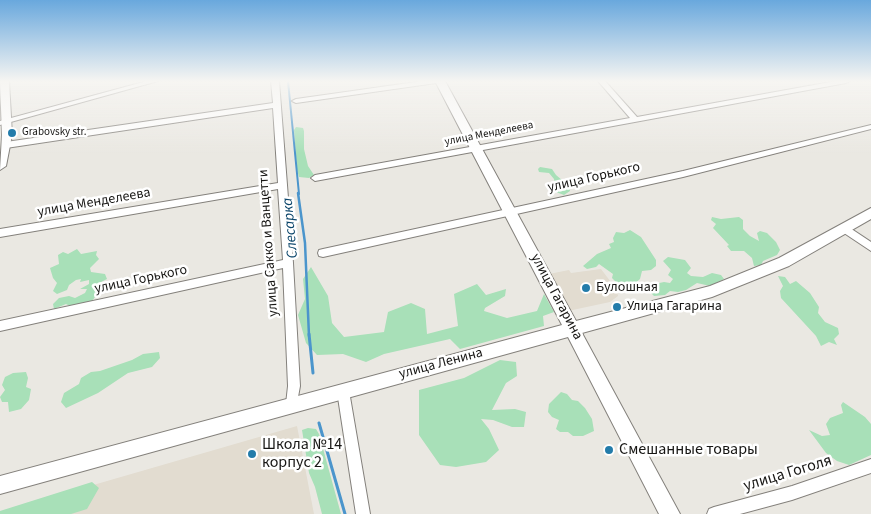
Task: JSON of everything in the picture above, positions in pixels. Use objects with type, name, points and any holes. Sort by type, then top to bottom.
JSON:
[{"type":"main road","points":[[0,166],[3,151],[4,105]]},
{"type":"main road","name":"улица Гагарина","points":[[453,105],[670,514]]},
{"type":"main road","name":"улица Ленина","points":[[0,485],[729,285],[784,262],[871,213]]},
{"type":"street","points":[[4,122],[66,105]]},
{"type":"street","points":[[3,151],[277,105]]},
{"type":"street","name":"улица Сакко и Ванцетти","points":[[277,105],[288,263],[294,386],[292,404]]},
{"type":"street","points":[[622,105],[635,119]]},
{"type":"street","name":"улица Менделеева","points":[[315,178],[713,105]]},
{"type":"street","name":"улица Горького","points":[[323,253],[692,172],[871,127]]},
{"type":"street","name":"улица Менделеева","points":[[0,233],[282,185]]},
{"type":"street","points":[[844,228],[871,248]]},
{"type":"street","name":"улица Горького","points":[[0,326],[288,263]]},
{"type":"street","points":[[343,391],[363,514]]},
{"type":"street","name":"улица Гоголя","points":[[714,514],[792,493],[871,466]]},
{"type":"shaded area","points":[[601,269],[617,290],[618,296],[610,302],[568,311],[549,274],[569,270],[571,273]]},
{"type":"shaded area","name":"Школа №14 корпус 2","points":[[297,426],[314,514],[0,514],[0,512]]},
{"type":"green space","points":[[296,127],[303,128],[304,131],[304,149],[308,166],[314,175],[309,178],[299,177],[294,130]]},
{"type":"green space","points":[[540,167],[552,169],[569,186],[570,191],[564,195],[556,192],[552,187],[555,183],[554,179],[549,173],[539,172],[538,169]]},
{"type":"green space","points":[[712,217],[721,219],[739,217],[743,220],[743,229],[750,236],[759,241],[757,233],[760,231],[767,233],[776,242],[780,250],[777,255],[763,261],[761,265],[754,266],[752,258],[744,251],[731,251],[727,246],[729,245],[713,228],[716,224],[711,220]]},
{"type":"green space","points":[[630,230],[641,237],[656,260],[656,266],[651,270],[642,271],[640,279],[631,287],[623,289],[612,278],[613,274],[599,264],[596,267],[587,269],[583,266],[597,254],[611,248],[609,244],[614,242],[613,238],[616,232],[624,233]]},
{"type":"green space","points":[[77,249],[81,254],[97,251],[96,255],[99,259],[90,268],[91,272],[105,274],[107,279],[99,283],[95,288],[101,289],[92,301],[70,306],[66,304],[54,309],[53,304],[59,298],[69,296],[75,298],[85,293],[87,289],[80,289],[89,284],[89,280],[80,282],[81,279],[69,285],[67,290],[57,294],[53,291],[57,283],[53,278],[50,268],[59,264],[58,255],[63,252],[68,254]]},
{"type":"green space","points":[[668,257],[685,260],[691,268],[687,273],[691,276],[703,277],[712,273],[721,275],[724,279],[710,286],[697,283],[686,290],[670,291],[665,295],[654,296],[650,292],[650,285],[664,282],[670,283],[673,279],[668,275],[671,270],[663,261]]},
{"type":"green space","points":[[311,267],[328,296],[332,323],[344,337],[384,332],[388,312],[411,303],[425,309],[427,334],[458,326],[454,294],[477,284],[486,295],[506,289],[505,296],[485,308],[484,311],[507,318],[537,311],[544,294],[554,312],[543,316],[544,326],[460,349],[450,339],[384,354],[366,362],[343,354],[317,355],[306,343],[298,315],[305,299],[303,279]]},
{"type":"green space","points":[[778,276],[785,277],[790,284],[796,281],[810,293],[819,307],[818,313],[825,322],[838,328],[839,334],[834,339],[837,345],[829,342],[821,346],[816,336],[781,298],[780,291],[783,286]]},
{"type":"green space","points":[[159,352],[160,358],[152,367],[128,373],[98,393],[66,408],[61,402],[64,393],[79,384],[81,378],[91,372],[100,371],[132,360],[143,354]]},
{"type":"green space","points":[[500,360],[516,362],[517,376],[506,383],[492,410],[515,409],[526,412],[524,427],[512,427],[493,420],[481,419],[489,429],[499,450],[486,462],[456,467],[440,465],[419,435],[419,390],[464,378]]},
{"type":"green space","points":[[26,372],[28,378],[26,387],[31,389],[29,400],[21,409],[9,412],[8,402],[2,402],[0,397],[5,390],[2,385],[5,377],[13,373]]},
{"type":"green space","points":[[561,392],[567,394],[572,400],[578,401],[585,408],[592,419],[594,431],[583,436],[573,436],[568,432],[560,432],[556,429],[559,420],[552,417],[548,412],[549,404]]},
{"type":"green space","points":[[843,402],[865,417],[871,424],[871,455],[849,465],[837,461],[826,453],[809,430],[822,436],[830,435],[826,424],[830,418],[843,413],[841,405]]},
{"type":"green space","points":[[308,428],[316,429],[319,434],[341,514],[322,514],[309,473],[302,430]]},
{"type":"green space","points":[[92,482],[99,488],[87,509],[71,514],[0,514],[0,511]]},
{"type":"waterway","name":"Слесарка","points":[[290,105],[299,194]]},
{"type":"waterway","name":"Слесарка","points":[[298,193],[305,243],[309,336]]},
{"type":"waterway","name":"Слесарка","points":[[309,334],[313,373]]},
{"type":"waterway","name":"Слесарка","points":[[319,423],[345,514]]},
{"type":"place","name":"Grabovsky str.","points":[[12,133]]},
{"type":"place","name":"Булошная","points":[[586,288]]},
{"type":"place","name":"Улица Гагарина","points":[[617,307]]},
{"type":"place","name":"Смешанные товары","points":[[609,450]]},
{"type":"place","name":"Школа №14 корпус 2","points":[[252,454]]}]
